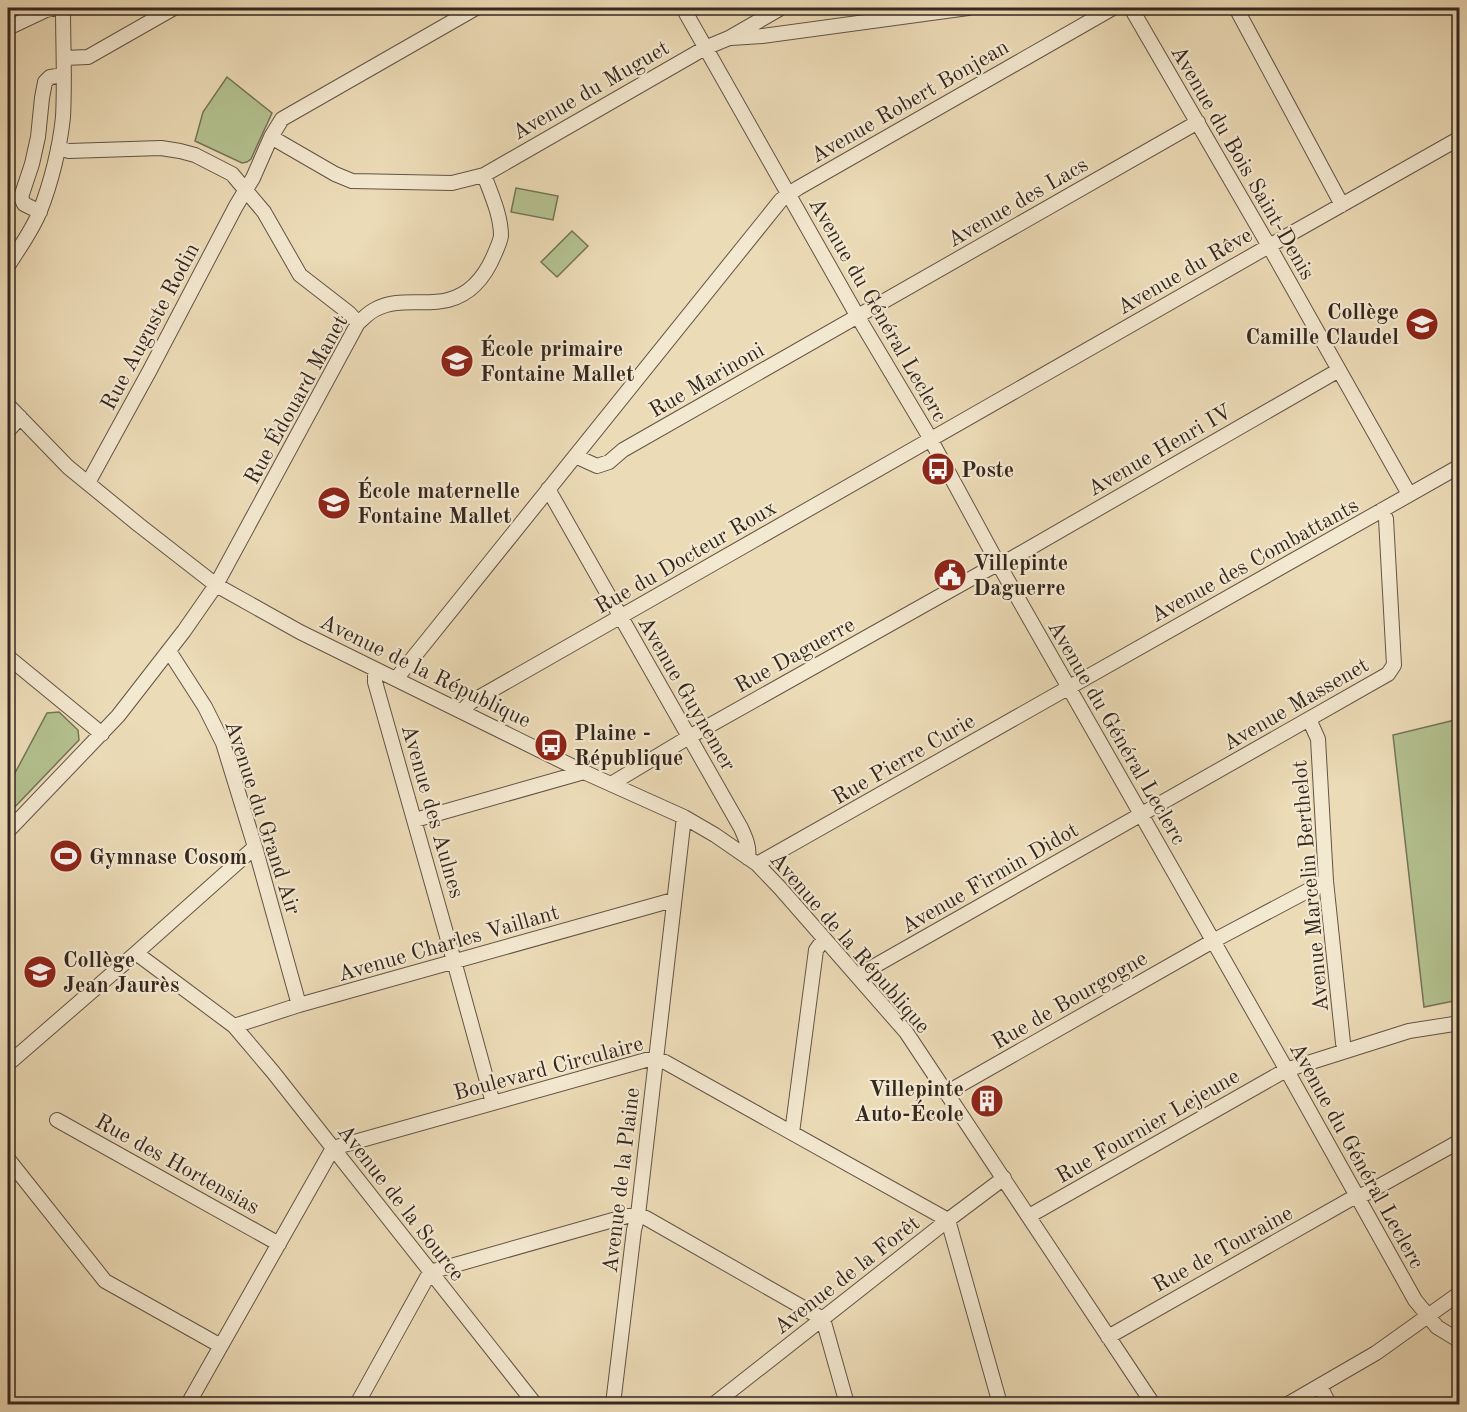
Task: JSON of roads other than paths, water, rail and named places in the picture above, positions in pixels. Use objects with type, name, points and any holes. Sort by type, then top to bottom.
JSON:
[{"type":"street","points":[[8,28],[46,10],[57,8]]},
{"type":"street","points":[[8,266],[40,212],[58,148],[64,75],[63,8]]},
{"type":"street","points":[[64,58],[88,57],[174,8]]},
{"type":"street","name":"Rue Auguste Rodin","points":[[88,483],[236,206],[247,190],[271,137],[282,119],[476,8]]},
{"type":"street","name":"Avenue du Général Leclerc","points":[[682,8],[930,440],[1415,1300],[1437,1327],[1460,1341]]},
{"type":"street","name":"Avenue du Muguet","points":[[271,137],[335,174],[352,181],[452,183],[484,174],[705,48],[729,38],[781,8]]},
{"type":"street","points":[[729,38],[762,36],[968,8]]},
{"type":"street","name":"Avenue Robert Bonjean","points":[[396,679],[788,194],[1113,8]]},
{"type":"street","name":"Avenue du Bois Saint-Denis","points":[[1131,8],[1269,246],[1408,494]]},
{"type":"street","points":[[1236,8],[1342,205]]},
{"type":"street","points":[[40,212],[24,204],[21,197],[38,137],[45,82],[50,77],[64,75]]},
{"type":"street","name":"Avenue des Lacs","points":[[858,317],[1198,122]]},
{"type":"street","name":"Avenue du Rêve","points":[[930,440],[1460,138]]},
{"type":"street","points":[[58,148],[69,151],[161,148],[195,155],[221,167],[232,174],[264,212],[300,275],[358,323]]},
{"type":"street","name":"Rue Édouard Manet","points":[[8,831],[118,716],[169,651],[216,585],[358,323],[378,308],[394,303],[448,300],[467,292],[482,278],[501,239],[499,216],[484,174]]},
{"type":"street","name":"Rue Marinoni","points":[[575,456],[597,466],[609,462],[622,450],[858,317]]},
{"type":"street","name":"Avenue Henri IV","points":[[999,564],[1339,370]]},
{"type":"street","name":"Avenue de la République","points":[[8,405],[68,467],[216,585],[300,632],[584,772],[684,817],[752,861],[780,888],[906,1032],[1153,1404]]},
{"type":"street","points":[[8,431],[20,417]]},
{"type":"street","name":"Rue du Docteur Roux","points":[[462,711],[471,702],[930,440]]},
{"type":"street","name":"Avenue des Combattants","points":[[1069,687],[1460,466]]},
{"type":"street","name":"Avenue Guynemer","points":[[548,489],[741,828],[752,861]]},
{"type":"street","name":"Avenue Massenet","points":[[1141,814],[1388,674],[1394,664],[1386,519],[1382,510]]},
{"type":"street","name":"Rue Daguerre","points":[[611,784],[690,737],[999,564]]},
{"type":"street","name":"Avenue du Grand Air","points":[[169,651],[205,707],[223,743],[299,1005]]},
{"type":"street","points":[[8,657],[102,734]]},
{"type":"street","name":"Avenue des Aulnes","points":[[375,669],[375,682],[493,1103]]},
{"type":"street","name":"Rue Pierre Curie","points":[[752,861],[1069,687]]},
{"type":"street","name":"Avenue Marcelin Berthelot","points":[[1309,719],[1318,739],[1326,882],[1342,1035],[1346,1051]]},
{"type":"street","points":[[415,820],[584,772]]},
{"type":"street","name":"Avenue Firmin Didot","points":[[857,976],[1141,814]]},
{"type":"street","name":"Avenue de la Plaine","points":[[614,1404],[684,817]]},
{"type":"street","points":[[8,1064],[255,847]]},
{"type":"street","name":"Rue de Bourgogne","points":[[946,1093],[1213,941],[1326,882]]},
{"type":"street","name":"Avenue Charles Vaillant","points":[[234,1026],[299,1005],[674,900]]},
{"type":"street","points":[[792,1133],[816,950],[824,939]]},
{"type":"street","name":"Avenue de la Source","points":[[136,952],[234,1026],[273,1072],[535,1404]]},
{"type":"street","name":"Rue Fournier Lejeune","points":[[1029,1216],[1286,1070],[1409,1031],[1460,1023]]},
{"type":"street","name":"Boulevard Circulaire","points":[[333,1148],[656,1059],[948,1220]]},
{"type":"street","name":"Rue des Hortensias","points":[[57,1120],[279,1244]]},
{"type":"street","name":"Rue de Touraine","points":[[1108,1337],[1460,1141]]},
{"type":"street","points":[[188,1404],[333,1148]]},
{"type":"street","points":[[8,1159],[105,1281],[221,1346]]},
{"type":"street","name":"Avenue de la Forêt","points":[[714,1404],[1004,1178]]},
{"type":"street","points":[[357,1404],[430,1272],[627,1216],[638,1215],[823,1319],[847,1404]]},
{"type":"street","points":[[948,1220],[1000,1404]]},
{"type":"street","points":[[1288,1404],[1376,1353],[1460,1293]]},
{"type":"street","points":[[1320,1386],[1329,1404]]},
{"type":"place","name":"Collège Camille Claudel","points":[[1422,324]]},
{"type":"place","name":"École primaire Fontaine Mallet","points":[[457,361]]},
{"type":"place","name":"Poste","points":[[938,469]]},
{"type":"place","name":"École maternelle Fontaine Mallet","points":[[334,503]]},
{"type":"place","name":"Villepinte Daguerre","points":[[950,575]]},
{"type":"place","name":"Plaine - République","points":[[551,745]]},
{"type":"place","name":"Gymnase Cosom","points":[[66,856]]},
{"type":"place","name":"Collège Jean Jaurès","points":[[40,972]]},
{"type":"place","name":"Villepinte Auto-École","points":[[987,1101]]}]
